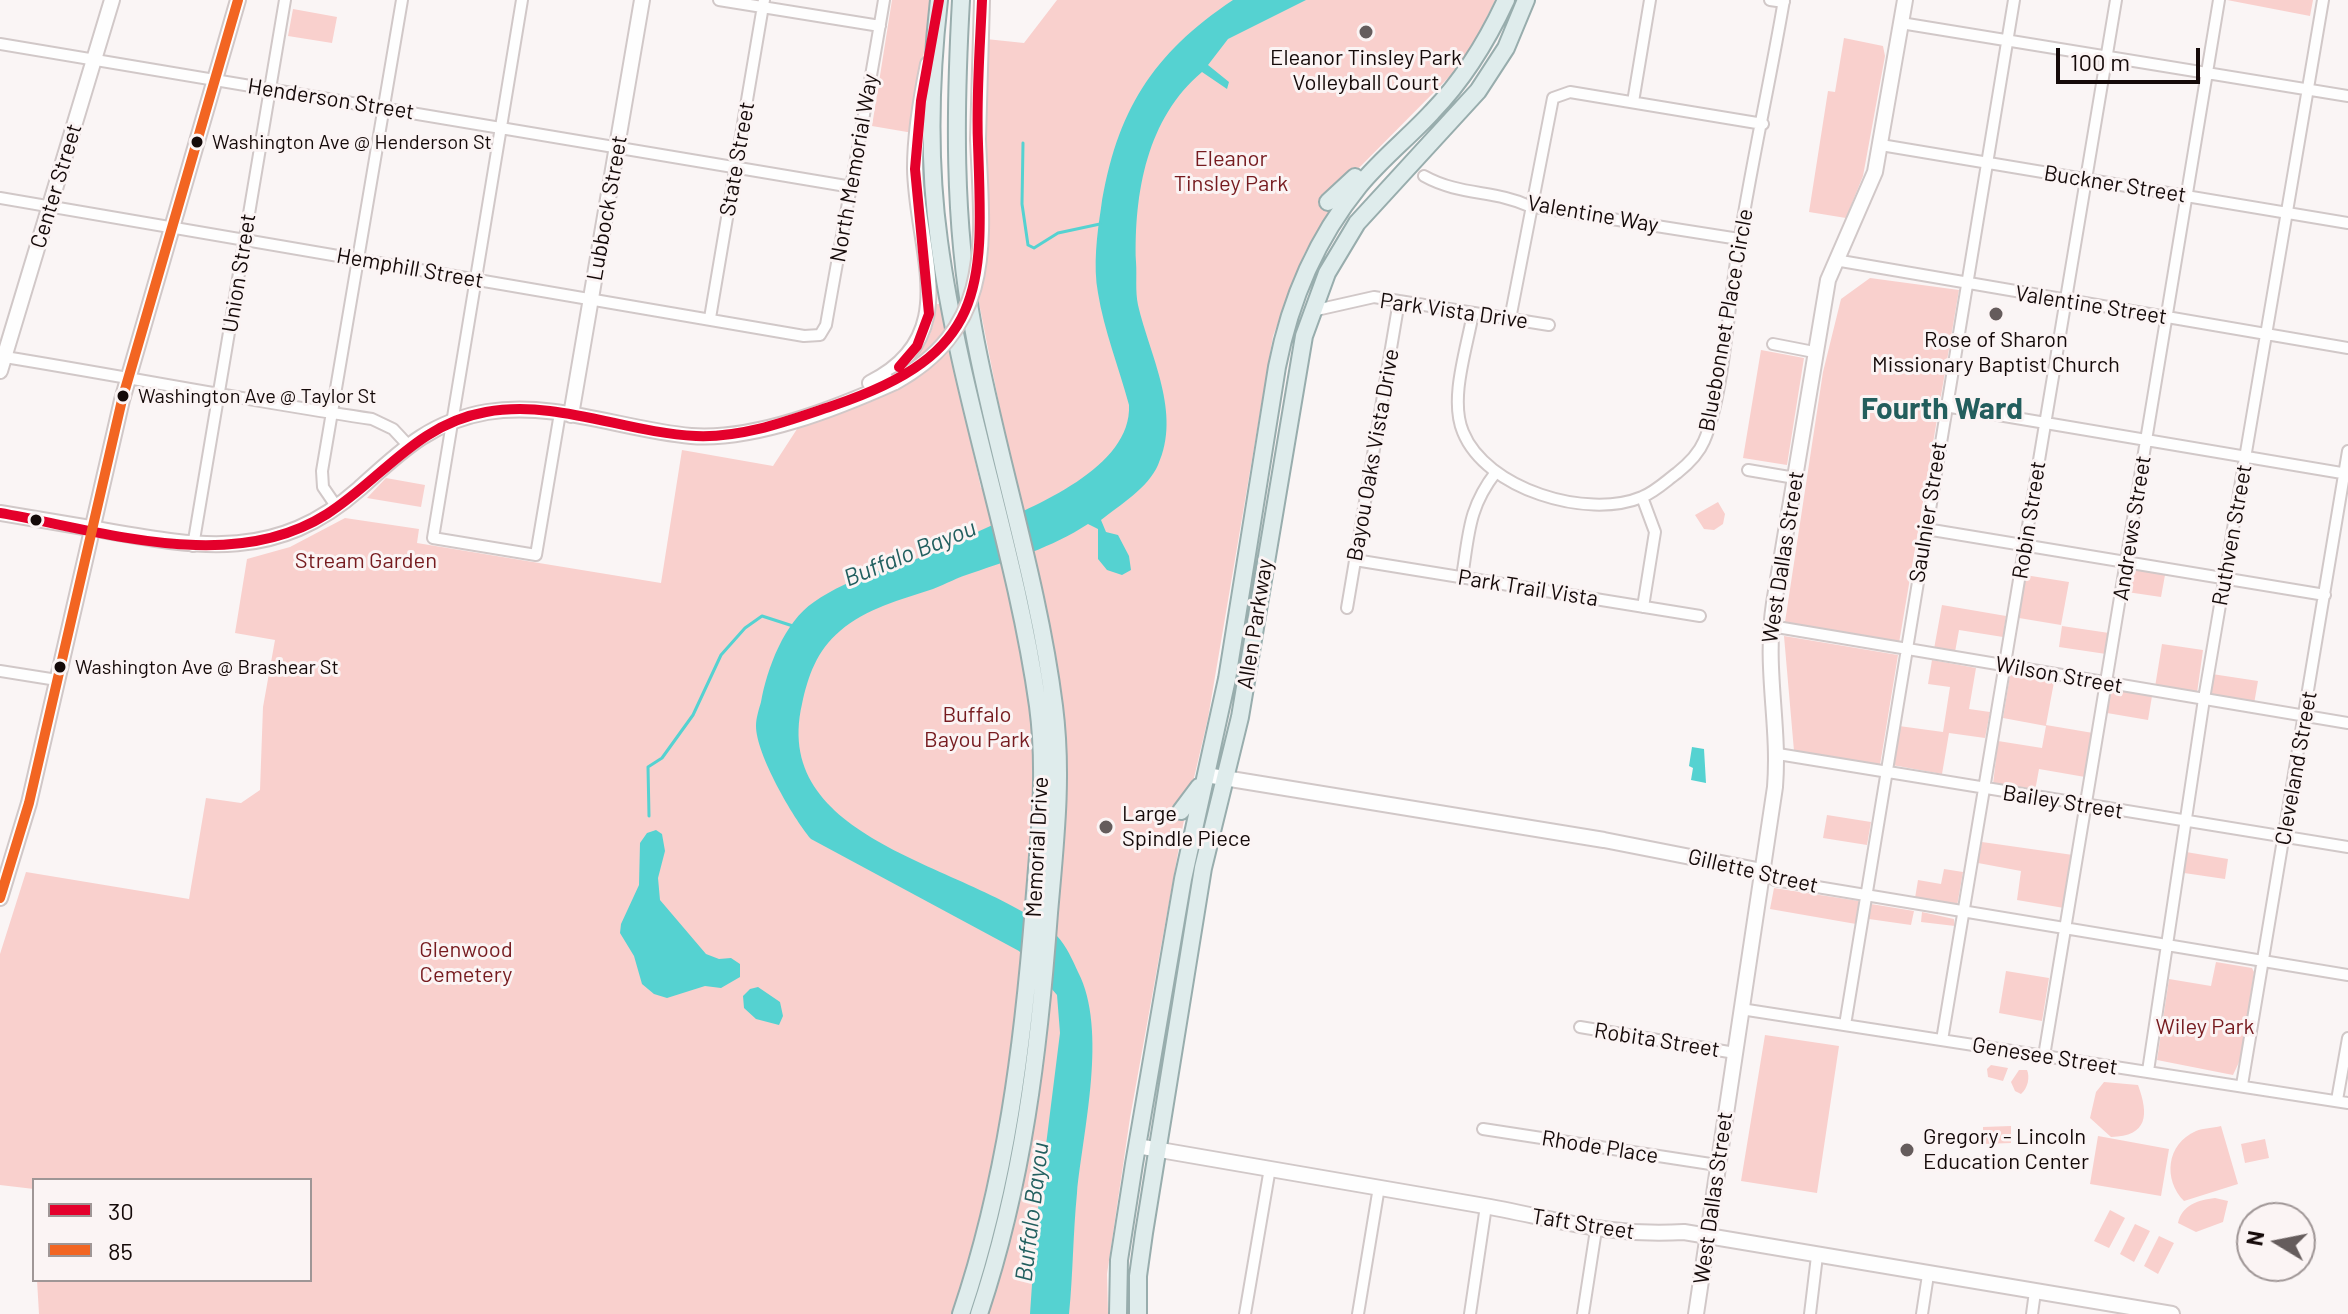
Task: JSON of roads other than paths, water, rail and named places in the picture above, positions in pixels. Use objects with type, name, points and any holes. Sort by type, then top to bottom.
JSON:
[{"type":"main road","name":"Memorial Drive","points":[[939,0],[931,132],[938,237],[954,330],[995,469]]},
{"type":"main road","name":"Memorial Drive","points":[[961,0],[956,99],[965,281],[995,469],[1026,607],[1041,740],[1042,806],[1024,1033],[1014,1104],[989,1221],[961,1314]]},
{"type":"main road","points":[[956,99],[972,0]]},
{"type":"main road","name":"Allen Parkway","points":[[1118,1314],[1119,1260],[1183,879],[1227,679],[1277,367],[1293,303],[1336,218],[1373,170],[1462,78],[1506,0]]},
{"type":"main road","name":"Allen Parkway","points":[[1138,1314],[1138,1276],[1203,868],[1240,717],[1299,359],[1312,311],[1327,273],[1357,223],[1465,108],[1495,67],[1525,4]]},
{"type":"main road","points":[[1328,202],[1344,190],[1379,151],[1418,126]]},
{"type":"main road","name":"Memorial Drive","points":[[979,1314],[1019,1168],[1040,1035],[1058,806],[1058,751],[1048,667],[1026,607]]},
{"type":"main road","points":[[1181,811],[1206,775]]},
{"type":"street","name":"Center Street","points":[[2,364],[112,0]]},
{"type":"street","points":[[0,898],[29,803],[90,528],[128,376],[238,0]]},
{"type":"street","name":"Union Street","points":[[193,546],[285,0]]},
{"type":"street","points":[[336,506],[321,480],[402,0]]},
{"type":"street","points":[[452,421],[522,0]]},
{"type":"street","name":"Lubbock Street","points":[[452,421],[433,538],[536,555],[592,299],[642,0]]},
{"type":"street","points":[[719,0],[764,4],[880,26]]},
{"type":"street","name":"North Memorial Way","points":[[820,335],[826,325],[884,0]]},
{"type":"street","points":[[0,513],[193,546],[244,544],[308,525],[336,506],[407,444],[452,421],[515,410],[566,414],[690,436],[729,437],[760,432],[895,382],[933,357],[950,337],[975,287],[982,238],[978,139],[982,0]]},
{"type":"street","points":[[1633,102],[1650,0]]},
{"type":"street","points":[[1770,0],[1784,1]]},
{"type":"street","name":"West Dallas Street","points":[[1696,1314],[1778,754],[1769,687],[1771,626],[1814,352],[1835,260],[1866,196],[1881,145],[1905,0]]},
{"type":"street","name":"Saulnier Street","points":[[1845,1025],[2014,0]]},
{"type":"street","name":"Robin Street","points":[[1942,1040],[2116,0]]},
{"type":"street","name":"Andrews Street","points":[[2044,1056],[2219,0]]},
{"type":"street","name":"Ruthven Street","points":[[2148,1071],[2204,699],[2323,0]]},
{"type":"street","name":"Bluebonnet Place Circle","points":[[1473,313],[1458,406],[1461,430],[1469,445],[1496,472],[1528,490],[1570,502],[1608,504],[1642,497],[1686,466],[1704,443],[1712,412],[1739,239],[1784,1]]},
{"type":"street","name":"State Street","points":[[710,318],[764,4]]},
{"type":"street","points":[[1901,23],[2348,96]]},
{"type":"street","points":[[809,414],[897,369],[911,355],[928,321],[928,283],[915,169],[921,101],[936,24]]},
{"type":"street","name":"Henderson Street","points":[[0,44],[852,187]]},
{"type":"street","points":[[1510,319],[1529,206],[1553,98],[1570,92],[1763,124]]},
{"type":"street","name":"Buckner Street","points":[[1881,145],[2348,223]]},
{"type":"street","name":"Valentine Way","points":[[1424,176],[1446,189],[1516,199],[1529,206],[1739,239]]},
{"type":"street","name":"Hemphill Street","points":[[0,198],[804,336],[820,335]]},
{"type":"street","name":"Valentine Street","points":[[1835,260],[2348,348]]},
{"type":"street","name":"Park Vista Drive","points":[[1312,311],[1374,297],[1549,325]]},
{"type":"street","name":"Bayou Oaks Vista Drive","points":[[1347,608],[1399,301]]},
{"type":"street","points":[[1773,344],[1814,352]]},
{"type":"street","points":[[2,364],[128,376],[218,396],[383,423],[407,444]]},
{"type":"street","points":[[1945,406],[2346,474]]},
{"type":"street","name":"Cleveland Street","points":[[2242,1085],[2348,451]]},
{"type":"street","points":[[1748,470],[1795,478]]},
{"type":"street","points":[[1462,577],[1477,496],[1496,472]]},
{"type":"street","points":[[1642,497],[1655,532],[1643,607]]},
{"type":"street","points":[[1926,529],[2325,595]]},
{"type":"street","name":"Park Trail Vista","points":[[1355,560],[1700,616]]},
{"type":"street","name":"Wilson Street","points":[[1771,626],[2348,723]]},
{"type":"street","points":[[0,671],[57,680]]},
{"type":"street","name":"Bailey Street","points":[[1778,754],[1885,774],[2348,847]]},
{"type":"street","name":"Gillette Street","points":[[1206,775],[1604,840],[1762,871],[1775,880],[1964,914],[2348,975]]},
{"type":"street","name":"Genesee Street","points":[[1741,1009],[2343,1102]]},
{"type":"street","name":"Robita Street","points":[[1580,1027],[1735,1053]]},
{"type":"street","points":[[2343,1102],[2348,1038]]},
{"type":"street","name":"Rhode Place","points":[[1483,1129],[1717,1165]]},
{"type":"street","name":"Taft Street","points":[[1137,1146],[1486,1206],[1596,1230],[1707,1236],[2145,1312],[2172,1314]]},
{"type":"street","points":[[1245,1314],[1270,1168]]},
{"type":"street","points":[[1358,1314],[1379,1187]]},
{"type":"street","points":[[1470,1314],[1486,1206]]},
{"type":"street","points":[[1583,1314],[1596,1230]]},
{"type":"street","points":[[1810,1314],[1817,1256]]},
{"type":"street","points":[[1922,1314],[1928,1275]]},
{"type":"street","points":[[2032,1314],[2035,1292]]},
{"type":"water","points":[[1233,0],[1306,0],[1228,39],[1208,65],[1229,82],[1227,89],[1202,72],[1168,111],[1148,158],[1138,210],[1137,294],[1162,385],[1167,425],[1165,445],[1148,481],[1101,520],[1106,532],[1118,535],[1129,556],[1131,570],[1122,575],[1107,570],[1098,559],[1098,529],[1088,524],[1032,552],[884,606],[850,623],[825,646],[811,674],[802,704],[800,752],[817,791],[848,822],[888,847],[1023,912],[1057,936],[1072,958],[1087,996],[1091,1022],[1091,1081],[1077,1193],[1069,1314],[1030,1314],[1036,1225],[1060,1033],[1057,995],[1019,951],[811,839],[769,769],[758,738],[756,720],[778,647],[794,621],[814,602],[860,578],[949,548],[1053,496],[1098,466],[1115,448],[1126,427],[1129,405],[1104,321],[1097,283],[1097,239],[1108,174],[1128,114],[1142,88],[1180,42]]},
{"type":"water","points":[[1692,747],[1704,749],[1706,783],[1691,780],[1693,768],[1689,766]]},
{"type":"water","points":[[656,830],[662,834],[665,851],[658,878],[660,900],[706,954],[719,959],[731,958],[740,964],[740,977],[721,988],[705,986],[667,998],[654,994],[642,984],[634,956],[620,933],[639,885],[640,843],[647,833]]},
{"type":"water","points":[[758,987],[780,1002],[783,1016],[779,1025],[756,1019],[744,1008],[743,996],[750,989]]},
{"type":"waterway","points":[[1023,143],[1022,204],[1028,245],[1034,248],[1058,233],[1100,224]]},
{"type":"waterway","points":[[649,816],[648,767],[662,758],[693,715],[721,655],[745,628],[762,616],[793,626]]},
{"type":"place","name":"Eleanor Tinsley Park Volleyball Court","points":[[1366,32]]},
{"type":"place","name":"Washington Ave @ Henderson St","points":[[197,142]]},
{"type":"place","name":"Rose of Sharon Missionary Baptist Church","points":[[1996,314]]},
{"type":"place","name":"Washington Ave @ Taylor St","points":[[123,396]]},
{"type":"place","name":"Washington Ave @ Brashear St","points":[[60,667]]},
{"type":"place","name":"Large Spindle Piece","points":[[1106,827]]},
{"type":"place","name":"Gregory - Lincoln Education Center","points":[[1907,1150]]},
{"type":"district","name":"Fourth Ward","points":[[1942,409]]},
{"type":"park label","name":"Eleanor Tinsley Park","points":[[1231,172]]},
{"type":"park label","name":"Stream Garden","points":[[366,561]]},
{"type":"park label","name":"Buffalo Bayou Park","points":[[977,728]]},
{"type":"park label","name":"Glenwood Cemetery","points":[[466,962]]},
{"type":"park label","name":"Wiley Park","points":[[2205,1027]]},
{"type":"water label","name":"Buffalo Bayou","points":[[910,553]]},
{"type":"water label","name":"Buffalo Bayou","points":[[1032,1212]]}]
